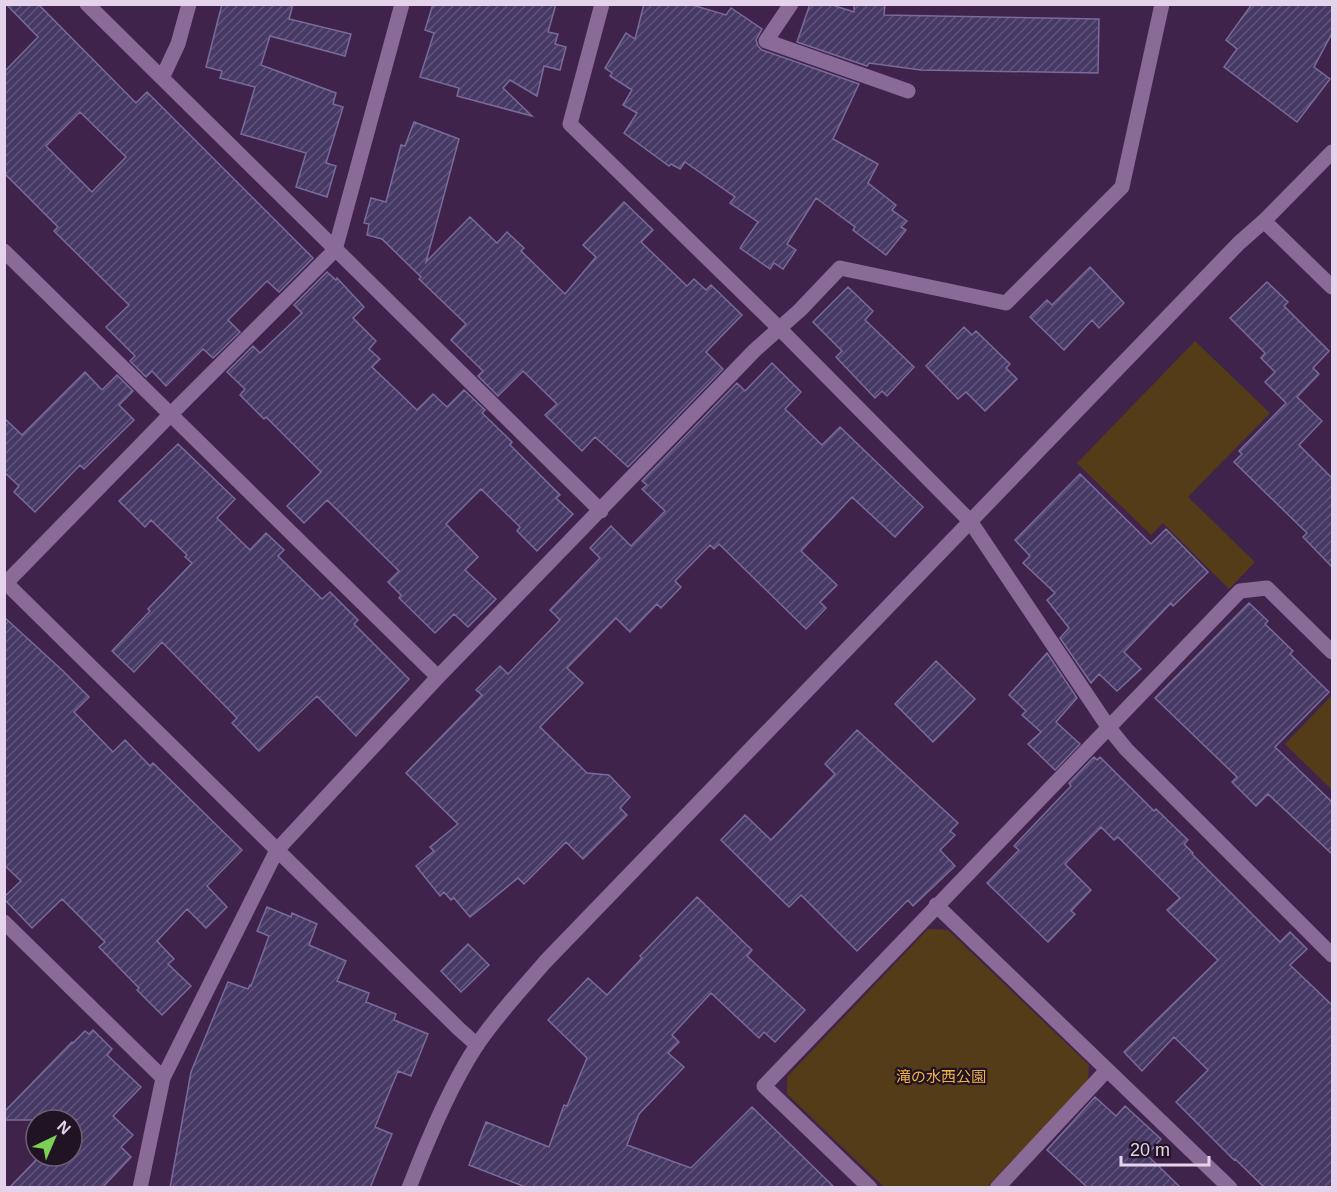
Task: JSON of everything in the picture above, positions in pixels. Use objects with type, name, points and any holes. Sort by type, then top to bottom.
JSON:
[{"type":"street","points":[[87,4],[601,511]]},
{"type":"street","points":[[162,78],[178,44],[189,4]]},
{"type":"street","points":[[402,4],[335,250],[5,583],[477,1045]]},
{"type":"street","points":[[602,4],[570,124],[779,328],[970,521],[1109,728],[1126,749],[1332,955]]},
{"type":"street","points":[[791,4],[766,41],[908,91]]},
{"type":"street","points":[[140,1188],[163,1078],[267,865],[277,850],[438,677],[755,350],[840,268],[1006,303],[1122,188],[1162,4]]},
{"type":"street","points":[[409,1188],[459,1077],[477,1045],[545,962],[1239,243],[1332,152]]},
{"type":"street","points":[[1264,220],[1332,287]]},
{"type":"street","points":[[4,251],[438,677]]},
{"type":"street","points":[[870,1188],[764,1086],[1240,591],[1267,588],[1332,652]]},
{"type":"street","points":[[936,905],[1230,1188]]},
{"type":"street","points":[[4,922],[163,1078]]},
{"type":"street","points":[[997,1188],[1107,1070]]},
{"type":"green space","points":[[1195,341],[1270,413],[1188,497],[1255,562],[1229,589],[1163,523],[1151,535],[1077,463]]},
{"type":"green space","points":[[1332,695],[1332,790],[1285,744]]},
{"type":"green space","name":"滝の水西公園","points":[[928,929],[948,930],[1089,1065],[1088,1081],[987,1187],[884,1187],[787,1094],[787,1077]]},
{"type":"building","points":[[6,4],[38,4],[136,103],[147,92],[313,258],[279,292],[267,281],[228,320],[240,332],[213,358],[203,349],[166,386],[152,371],[146,377],[130,361],[135,356],[106,327],[129,305],[54,231],[58,227],[4,173],[4,72],[38,37]],"holes":[[[80,112],[126,157],[92,192],[46,146]]]},
{"type":"building","points":[[222,4],[293,4],[289,19],[351,34],[345,56],[270,36],[261,65],[336,93],[333,104],[343,107],[326,163],[336,166],[327,197],[296,187],[306,153],[241,134],[255,87],[220,78],[222,71],[206,67]]},
{"type":"building","points":[[433,4],[556,4],[548,32],[558,34],[555,44],[566,47],[560,70],[544,66],[537,96],[510,80],[503,88],[532,116],[457,96],[459,88],[420,77],[434,33],[425,30]]},
{"type":"building","points":[[644,4],[689,4],[726,15],[731,8],[762,29],[756,40],[762,50],[859,84],[833,139],[878,164],[868,183],[896,205],[892,210],[907,221],[901,227],[906,230],[886,255],[853,230],[855,227],[816,198],[787,244],[796,250],[783,269],[774,263],[770,269],[740,248],[758,222],[730,203],[735,197],[685,162],[680,169],[671,164],[669,166],[624,133],[637,113],[623,105],[632,90],[610,76],[612,73],[605,68],[626,33],[635,39]]},
{"type":"building","points":[[810,4],[829,4],[854,12],[854,4],[885,4],[884,15],[1099,19],[1098,73],[921,70],[869,63],[867,66],[797,42]]},
{"type":"building","points":[[1252,4],[1332,4],[1332,33],[1314,67],[1330,79],[1297,122],[1224,67],[1237,49],[1226,40]]},
{"type":"building","points":[[414,122],[459,139],[426,262],[470,217],[497,243],[507,232],[524,248],[521,251],[565,294],[596,257],[583,245],[624,202],[653,230],[641,242],[687,286],[694,279],[706,290],[711,285],[742,315],[706,352],[723,369],[628,467],[595,437],[582,451],[545,415],[557,404],[523,371],[498,396],[478,376],[483,371],[451,340],[466,324],[382,239],[367,235],[369,224],[364,223],[371,198],[386,202],[401,145],[405,146]]},
{"type":"building","points":[[1090,267],[1124,303],[1099,328],[1092,320],[1064,350],[1030,317],[1047,300],[1052,305]]},
{"type":"building","points":[[327,272],[336,280],[337,278],[364,307],[353,318],[376,341],[369,349],[380,359],[372,367],[417,410],[433,394],[447,407],[464,390],[485,410],[482,413],[512,442],[510,445],[560,495],[556,498],[573,514],[537,551],[517,531],[520,527],[481,489],[446,524],[478,557],[465,570],[496,599],[468,627],[454,614],[435,633],[399,598],[401,595],[388,582],[399,571],[327,500],[304,523],[287,506],[321,472],[266,417],[264,419],[240,395],[245,389],[227,372],[253,346],[260,353],[302,313],[294,305]]},
{"type":"building","points":[[1267,282],[1288,302],[1284,306],[1329,351],[1313,368],[1319,374],[1297,397],[1322,421],[1299,445],[1332,478],[1332,567],[1303,537],[1307,533],[1234,462],[1242,454],[1239,451],[1286,403],[1265,382],[1275,372],[1261,358],[1265,353],[1230,318]]},
{"type":"building","points":[[848,287],[873,311],[865,320],[914,367],[887,396],[882,391],[875,398],[836,357],[842,351],[813,322]]},
{"type":"building","points":[[964,327],[972,335],[976,331],[1010,364],[1006,368],[1017,379],[985,411],[966,392],[958,399],[926,366]]},
{"type":"building","points":[[772,363],[801,392],[785,409],[822,445],[840,427],[923,507],[895,537],[852,497],[801,551],[837,585],[820,602],[826,608],[806,629],[719,544],[714,549],[710,545],[675,581],[681,587],[661,608],[657,604],[630,632],[616,618],[567,668],[583,683],[540,727],[587,773],[609,775],[630,797],[620,808],[627,815],[583,859],[566,842],[524,884],[518,878],[470,917],[454,898],[451,900],[444,892],[440,896],[416,866],[434,851],[430,847],[458,824],[406,773],[482,695],[476,690],[500,666],[508,674],[560,620],[550,610],[600,558],[590,548],[611,526],[631,546],[665,511],[642,489],[647,485],[642,481],[737,383],[745,391]]},
{"type":"building","points":[[85,372],[102,390],[117,375],[133,391],[119,405],[134,420],[84,469],[80,465],[35,512],[14,492],[19,486],[4,472],[4,418],[22,435]]},
{"type":"building","points":[[178,444],[235,499],[217,518],[250,550],[266,533],[284,550],[278,556],[322,599],[330,592],[358,620],[354,624],[409,679],[356,736],[317,696],[259,751],[232,723],[237,718],[162,642],[134,672],[112,651],[192,563],[185,557],[187,555],[151,520],[145,527],[119,501]]},
{"type":"building","points":[[1080,474],[1151,544],[1166,529],[1208,572],[1173,606],[1171,603],[1124,652],[1141,669],[1117,691],[1099,674],[1091,683],[1060,638],[1069,628],[1047,600],[1055,593],[1023,563],[1030,556],[1015,540]]},
{"type":"building","points":[[1249,603],[1268,621],[1265,624],[1293,651],[1290,654],[1329,692],[1275,747],[1332,802],[1332,854],[1268,794],[1256,806],[1232,782],[1237,777],[1155,698]]},
{"type":"building","points":[[4,617],[89,697],[74,712],[113,752],[125,740],[150,766],[153,763],[242,850],[207,886],[227,907],[206,928],[187,909],[157,941],[174,959],[168,964],[191,986],[162,1015],[99,947],[105,942],[62,899],[32,928],[4,899],[21,881],[4,865]]},
{"type":"building","points":[[1047,653],[1077,698],[1056,722],[1080,744],[1055,770],[1028,744],[1041,732],[1022,715],[1026,711],[1009,695]]},
{"type":"building","points":[[936,661],[975,699],[933,742],[895,704]]},
{"type":"building","points":[[857,730],[958,823],[950,831],[955,835],[940,850],[955,866],[913,906],[908,900],[857,951],[801,895],[789,907],[721,840],[745,815],[771,840],[835,774],[825,764]]},
{"type":"building","points":[[1094,757],[1097,760],[1100,757],[1154,811],[1156,809],[1188,840],[1184,844],[1192,854],[1280,942],[1290,932],[1307,949],[1290,965],[1332,1005],[1332,1188],[1265,1188],[1234,1160],[1176,1102],[1208,1070],[1174,1037],[1142,1071],[1124,1052],[1218,960],[1167,910],[1180,898],[1118,837],[1114,840],[1101,827],[1065,864],[1091,890],[1071,911],[1075,914],[1048,942],[987,883],[1019,850],[1014,846],[1071,786],[1069,783]]},
{"type":"building","points":[[697,897],[752,950],[747,956],[805,1010],[775,1042],[764,1032],[759,1038],[711,993],[672,1035],[679,1042],[668,1053],[684,1067],[639,1114],[627,1145],[691,1168],[752,1107],[835,1188],[528,1188],[469,1165],[486,1122],[549,1147],[564,1105],[567,1106],[587,1058],[548,1020],[588,978],[607,995],[642,958],[640,956]]},
{"type":"building","points":[[267,907],[291,917],[292,913],[317,924],[309,945],[346,961],[337,981],[369,993],[366,1002],[396,1014],[394,1020],[428,1034],[411,1076],[398,1071],[375,1127],[392,1134],[370,1188],[170,1188],[191,1072],[228,982],[248,989],[251,986],[269,936],[257,931]]},
{"type":"building","points":[[468,944],[489,965],[461,992],[441,971]]},
{"type":"building","points":[[93,1030],[112,1049],[107,1055],[141,1087],[113,1116],[133,1135],[121,1147],[131,1157],[102,1188],[9,1188],[28,1168],[84,1168],[84,1108],[24,1108],[24,1120],[4,1120],[4,1112],[72,1042],[85,1031],[89,1034]]},
{"type":"building","points":[[1095,1097],[1116,1116],[1125,1106],[1161,1139],[1147,1155],[1181,1188],[1088,1188],[1047,1150]]}]
